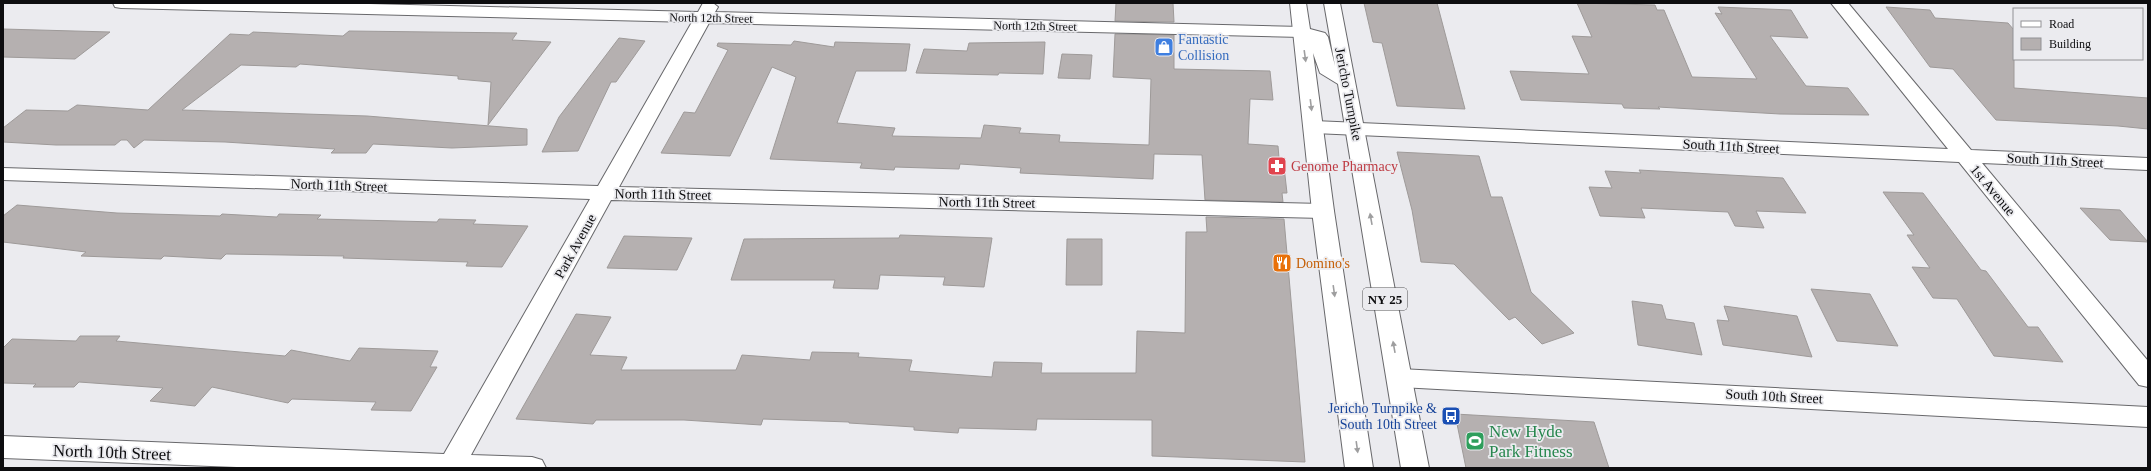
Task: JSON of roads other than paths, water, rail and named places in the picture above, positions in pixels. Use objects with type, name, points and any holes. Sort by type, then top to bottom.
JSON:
[{"type":"street","name":"North 12th Street","points":[[121,3],[707,10],[1302,32]]},
{"type":"street","points":[[1298,3],[1323,211],[1360,468]]},
{"type":"street","name":"Jericho Turnpike","points":[[1332,3],[1356,130],[1415,468]]},
{"type":"street","name":"1st Avenue","points":[[1838,3],[2148,378]]},
{"type":"street","name":"Park Avenue","points":[[451,466],[707,10]]},
{"type":"street","points":[[1302,32],[1319,37],[1326,69],[1346,81]]},
{"type":"street","name":"South 11th Street","points":[[1314,128],[2148,164]]},
{"type":"street","name":"North 11th Street","points":[[3,174],[605,193],[1323,211]]},
{"type":"street","name":"South 10th Street","points":[[1400,378],[1779,396],[2148,417]]},
{"type":"street","name":"North 10th Street","points":[[3,447],[451,466],[532,468]]},
{"type":"place","name":"Fantastic Collision","points":[[1164,47]]},
{"type":"place","name":"Genome Pharmacy","points":[[1277,166]]},
{"type":"place","name":"Domino's","points":[[1282,263]]},
{"type":"place","name":"Jericho Turnpike & South 10th Street","points":[[1451,416]]},
{"type":"place","name":"New Hyde Park Fitness","points":[[1475,441]]}]
